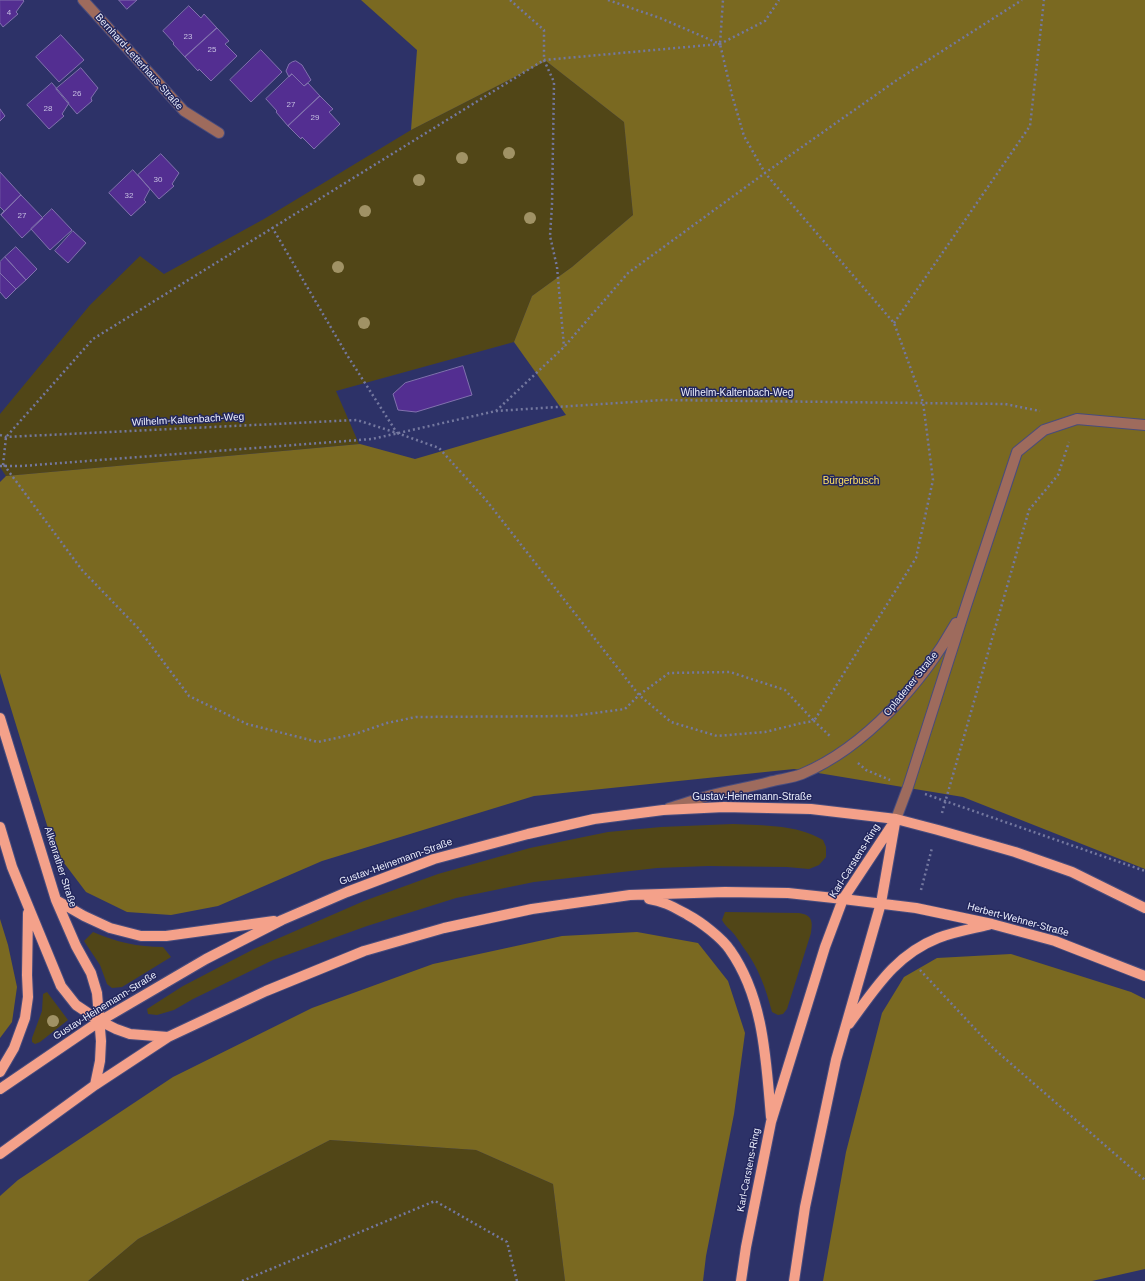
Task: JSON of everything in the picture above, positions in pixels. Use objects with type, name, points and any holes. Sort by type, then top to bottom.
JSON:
[{"type":"main road","name":"Alkenrather Straße","points":[[0,718],[56,900],[76,946],[91,973],[97,992],[101,1041],[100,1061],[95,1085]]},
{"type":"main road","name":"Gustav-Heinemann-Straße","points":[[0,1089],[100,1021],[200,963],[282,920],[347,892],[434,859],[528,834],[594,819],[663,810],[724,807],[811,809],[896,820]]},
{"type":"main road","points":[[896,820],[938,830],[1015,852],[1072,872],[1145,908]]},
{"type":"main road","name":"Karl-Carstens-Ring","points":[[741,1281],[746,1247],[771,1122],[825,947],[843,899],[896,820]]},
{"type":"main road","name":"Karl-Carstens-Ring","points":[[794,1281],[805,1207],[836,1060],[880,903],[896,820]]},
{"type":"main road","points":[[0,827],[12,867],[28,909],[61,986],[76,1005],[100,1021],[130,1034],[168,1037]]},
{"type":"main road","points":[[0,1154],[95,1085],[168,1037],[266,991],[364,951],[444,928],[532,909],[630,895],[732,892],[788,893],[880,903]]},
{"type":"main road","points":[[630,895],[662,901],[702,923],[730,949],[750,985],[761,1027],[771,1122]]},
{"type":"main road","points":[[56,900],[84,916],[110,928],[141,936],[166,936],[282,920]]},
{"type":"main road","name":"Herbert-Wehner-Straße","points":[[880,903],[916,908],[992,924],[1055,942],[1145,976]]},
{"type":"main road","points":[[0,1072],[14,1048],[26,1018],[28,997],[28,909]]},
{"type":"main road","points":[[844,1030],[894,966],[914,950],[938,938],[992,924]]},
{"type":"street","name":"Bernhard-Letterhaus-Straße","points":[[83,0],[184,111],[219,133]]},
{"type":"street","name":"Opladener Straße","points":[[896,820],[1017,452],[1044,430],[1077,419],[1145,425]]},
{"type":"street","name":"Opladener Straße","points":[[663,810],[702,797],[745,789],[801,774],[827,761],[864,735],[883,718],[906,693],[950,634],[966,606]]},
{"type":"path","points":[[510,0],[544,30],[544,60],[554,82],[550,236],[557,267],[564,347]]},
{"type":"path","points":[[608,0],[660,18],[720,44]]},
{"type":"path","points":[[272,227],[347,355],[397,433],[439,448],[486,500],[639,695],[671,722],[717,736],[765,732],[814,721],[916,558],[933,480],[923,402],[894,323],[765,173],[744,136],[732,95],[720,44],[723,0]]},
{"type":"path","points":[[779,0],[765,21],[720,44],[544,60],[93,339],[6,437],[2,466],[82,570],[138,628],[189,696],[247,724],[318,742],[354,734],[387,723],[416,717],[572,716],[625,709],[639,695],[669,673],[730,672],[786,690],[814,721],[866,770],[945,801],[1145,870]]},
{"type":"path","points":[[496,411],[564,347],[628,273],[765,173],[898,80],[1022,0]]},
{"type":"path","points":[[894,323],[1030,126],[1044,0]]},
{"type":"path","name":"Wilhelm-Kaltenbach-Weg","points":[[2,466],[22,466],[372,439],[496,411],[663,400],[1005,404],[1041,411]]},
{"type":"path","points":[[916,908],[945,801],[1030,510],[1058,475],[1077,419]]},
{"type":"path","name":"Wilhelm-Kaltenbach-Weg","points":[[6,437],[357,420],[397,433]]},
{"type":"path","points":[[0,435],[6,437]]},
{"type":"path","points":[[914,950],[920,970],[994,1049],[1145,1180]]},
{"type":"path","points":[[242,1281],[435,1201],[507,1242],[517,1281]]},
{"type":"shaded area","points":[[546,61],[624,122],[633,215],[572,267],[532,296],[514,342],[336,391],[359,444],[6,476],[0,467],[0,414],[90,305],[140,256],[164,274],[264,219],[411,130]]},
{"type":"shaded area","points":[[733,824],[791,828],[802,831],[823,840],[826,847],[826,857],[819,865],[809,869],[787,867],[708,866],[657,868],[534,882],[456,898],[367,926],[273,960],[193,999],[174,1010],[157,1015],[148,1014],[147,1009],[183,986],[254,949],[364,901],[438,874],[530,848],[608,832],[661,827]]},
{"type":"shaded area","points":[[725,912],[799,913],[807,915],[811,919],[811,933],[787,1009],[783,1014],[778,1015],[772,1012],[764,986],[753,962],[722,920]]},
{"type":"shaded area","points":[[93,932],[110,939],[127,943],[163,947],[171,957],[122,987],[112,988],[107,984],[100,965],[84,941]]},
{"type":"shaded area","points":[[47,992],[68,1020],[40,1042],[35,1044],[32,1042],[32,1038],[42,1011],[43,994]]},
{"type":"shaded area","points":[[330,1140],[476,1150],[553,1184],[565,1281],[88,1281],[138,1239]]},
{"type":"green space","name":"Bürgerbusch","points":[[361,0],[1145,0],[1145,869],[963,797],[794,769],[534,796],[322,861],[218,906],[171,915],[127,912],[86,892],[55,851],[0,673],[0,482],[6,476],[360,444],[415,459],[566,415],[514,342],[532,296],[572,267],[633,215],[624,122],[546,61],[411,130],[417,50]]},
{"type":"green space","points":[[0,919],[8,945],[17,987],[12,1022],[0,1038]]},
{"type":"green space","points":[[637,932],[698,943],[728,981],[745,1033],[734,1114],[706,1256],[703,1281],[565,1281],[553,1184],[476,1150],[330,1140],[138,1239],[88,1281],[0,1281],[0,1196],[18,1180],[173,1077],[312,1008],[433,964],[562,936]]},
{"type":"green space","points":[[1011,954],[1131,992],[1145,999],[1145,1269],[1092,1281],[823,1281],[846,1152],[882,1013],[904,977],[937,958]]},
{"type":"building","points":[[0,0],[24,1],[16,12],[18,14],[3,27],[0,23]]},
{"type":"building","points":[[119,0],[137,0],[127,9]]},
{"type":"building","points":[[189,6],[201,18],[204,14],[217,28],[185,57],[163,31]]},
{"type":"building","points":[[217,28],[229,41],[225,44],[237,56],[211,81],[199,69],[198,71],[185,57]]},
{"type":"building","points":[[61,35],[84,60],[59,82],[36,57]]},
{"type":"building","points":[[261,50],[282,72],[251,102],[230,80]]},
{"type":"building","points":[[296,61],[302,65],[311,80],[304,86],[292,74],[289,77],[286,71],[289,64]]},
{"type":"building","points":[[81,68],[98,88],[91,98],[92,101],[77,114],[56,89]]},
{"type":"building","points":[[292,74],[304,86],[308,83],[320,96],[288,126],[266,99]]},
{"type":"building","points":[[52,83],[69,103],[62,114],[64,116],[49,129],[27,105]]},
{"type":"building","points":[[320,96],[333,109],[329,112],[340,124],[314,149],[288,126]]},
{"type":"building","points":[[0,109],[5,116],[0,121]]},
{"type":"building","points":[[161,154],[179,173],[172,184],[174,186],[159,199],[138,175]]},
{"type":"building","points":[[133,170],[150,189],[144,200],[146,202],[131,216],[109,193]]},
{"type":"building","points":[[0,172],[21,195],[1,215],[4,211],[0,207]]},
{"type":"building","points":[[21,195],[43,218],[22,238],[1,215]]},
{"type":"building","points":[[52,209],[72,230],[50,250],[31,229]]},
{"type":"building","points":[[73,231],[86,243],[68,263],[55,251]]},
{"type":"building","points":[[16,247],[37,269],[26,280],[5,257]]},
{"type":"building","points":[[5,257],[26,280],[16,289],[0,273],[0,262]]},
{"type":"building","points":[[0,273],[16,289],[6,299],[0,292]]},
{"type":"building","points":[[463,366],[472,395],[416,412],[398,410],[393,394],[405,383]]}]
